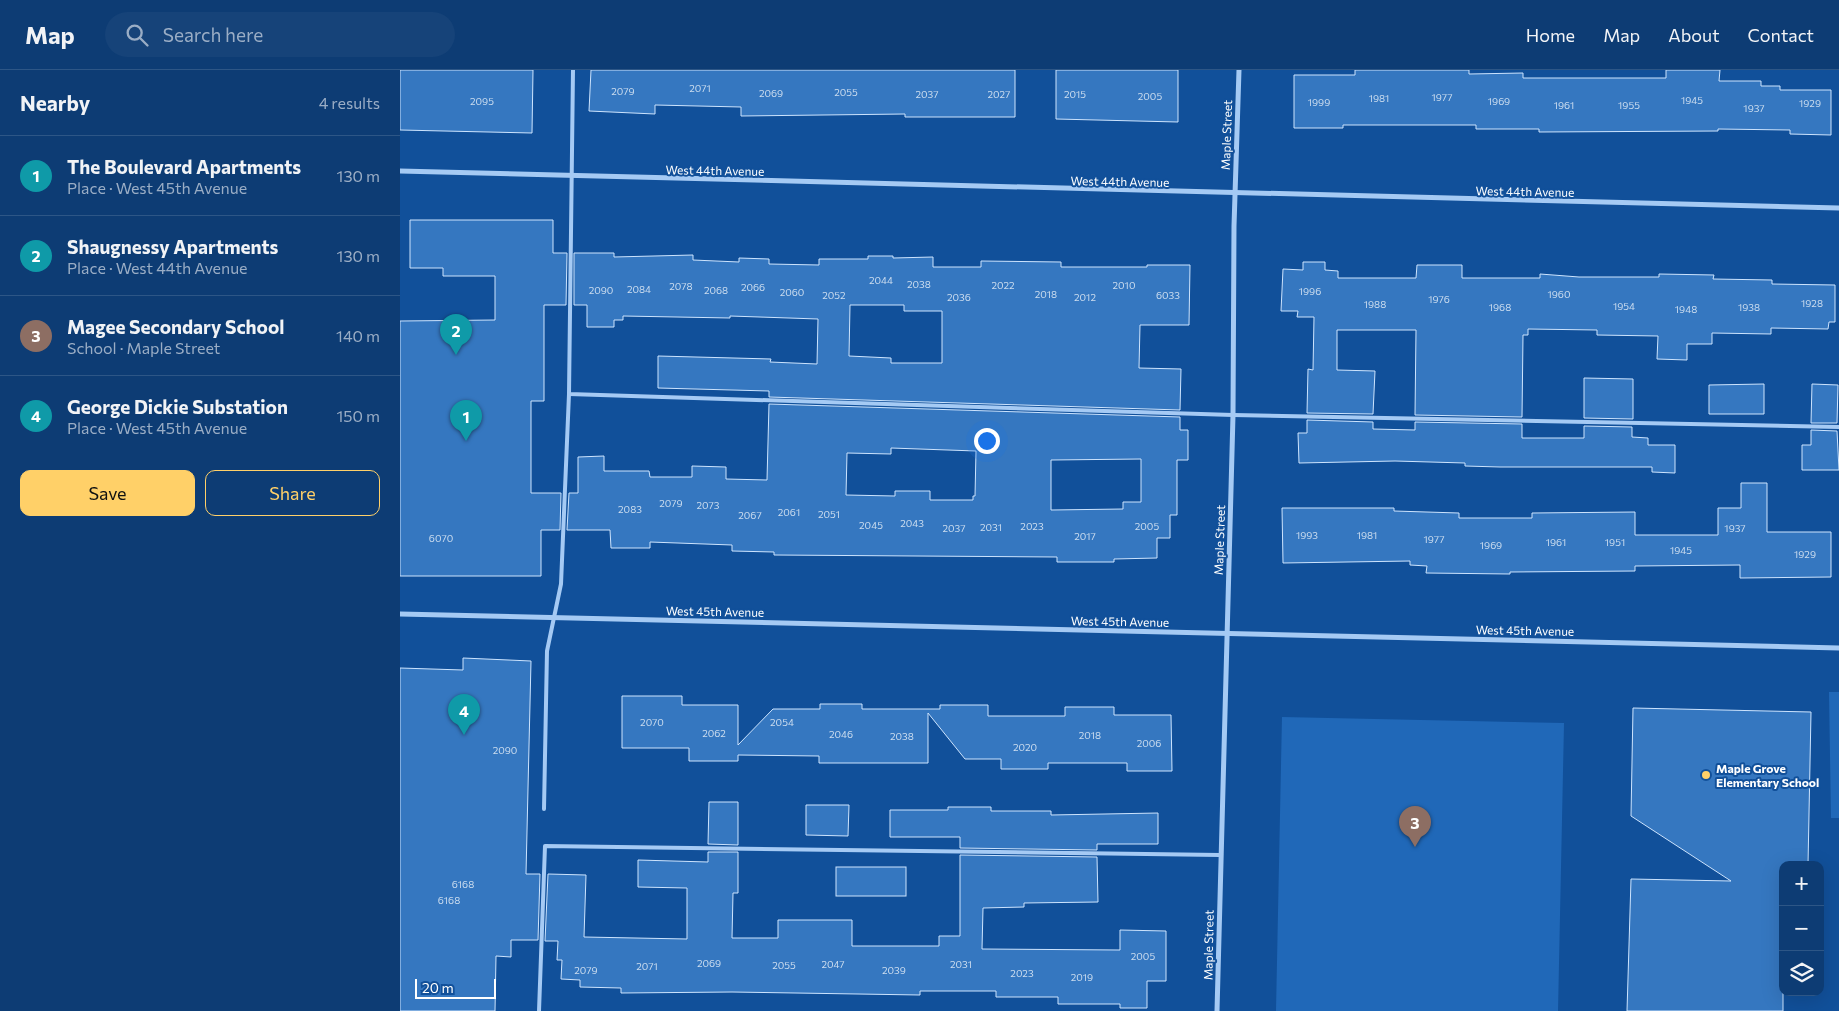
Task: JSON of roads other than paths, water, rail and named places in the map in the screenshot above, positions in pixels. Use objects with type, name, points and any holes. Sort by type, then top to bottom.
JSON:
[{"type":"street","name":"Maple Street","points":[[1217,1011],[1232,415],[1238,70]]},
{"type":"street","name":"West 44th Avenue","points":[[400,172],[1839,208]]},
{"type":"street","name":"West 45th Avenue","points":[[400,614],[1839,648]]},
{"type":"lane","points":[[544,809],[547,651],[560,584],[569,394],[570,177],[573,70]]},
{"type":"lane","points":[[569,394],[1232,415],[1839,427]]},
{"type":"lane","points":[[539,1011],[545,846],[1220,855]]},
{"type":"place","name":"Shaugnessy Apartments","points":[[456,355]]},
{"type":"place","name":"The Boulevard Apartments","points":[[466,441]]},
{"type":"place","name":"George Dickie Substation","points":[[464,735]]},
{"type":"place","name":"Maple Grove Elementary School","points":[[1706,775]]},
{"type":"place","name":"Magee Secondary School","points":[[1415,847]]}]
